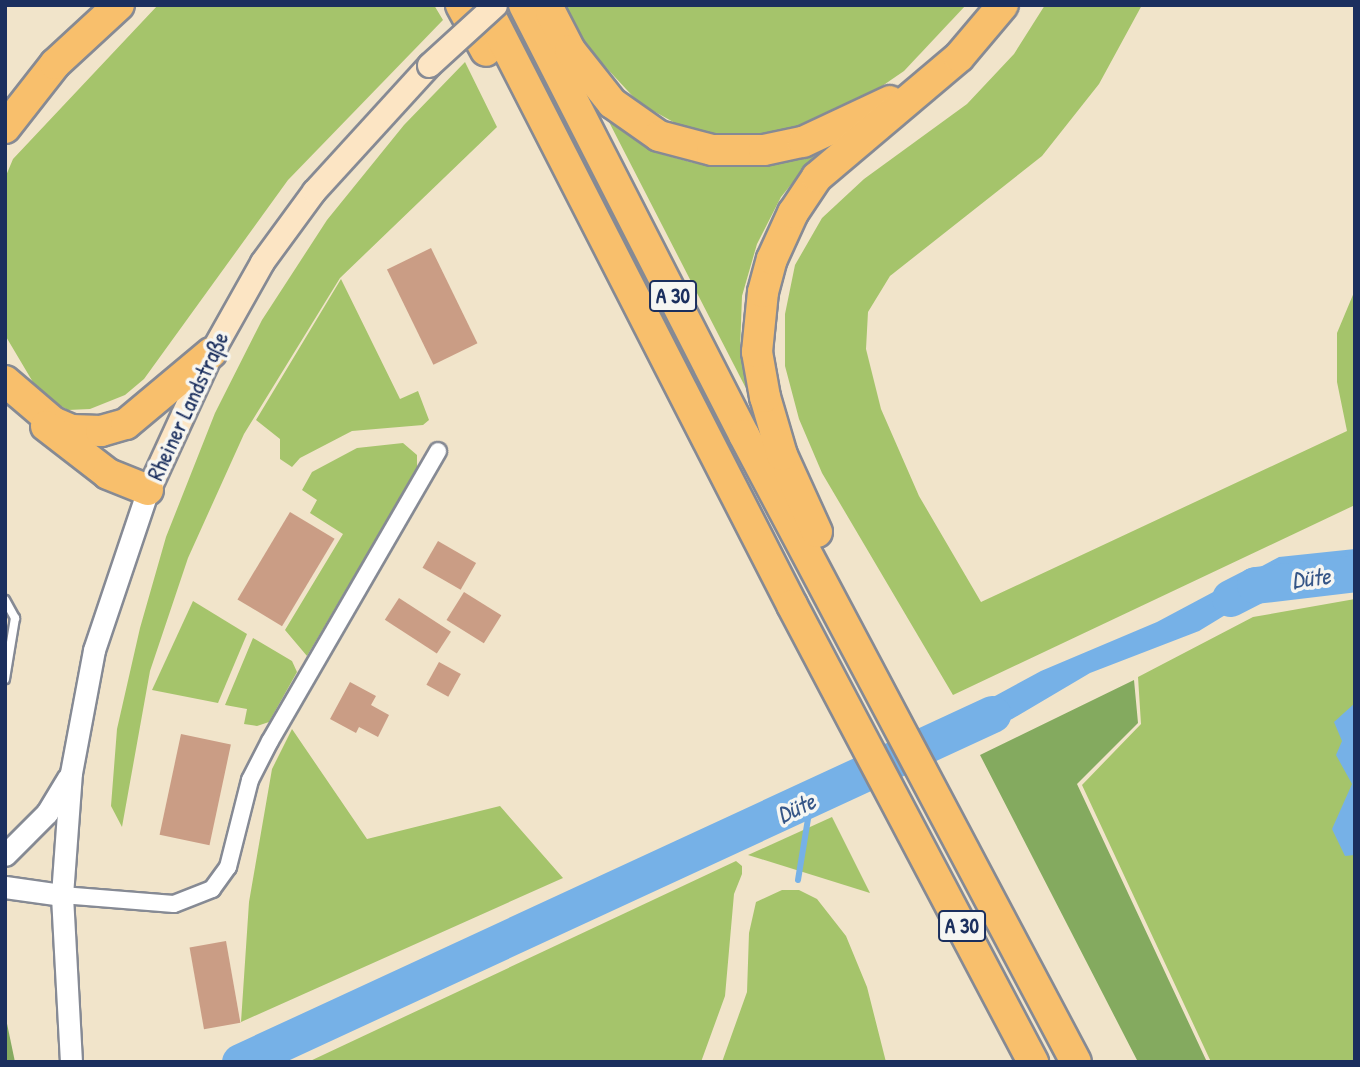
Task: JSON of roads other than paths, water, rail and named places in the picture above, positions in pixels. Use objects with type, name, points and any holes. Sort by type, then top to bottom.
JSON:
[{"type":"highway","points":[[5,128],[55,64],[120,5]]},
{"type":"highway","points":[[461,5],[545,162],[568,170]]},
{"type":"highway","name":"A 30","points":[[485,5],[862,738],[1034,1062]]},
{"type":"highway","name":"A 30","points":[[524,5],[923,775],[1076,1062]]},
{"type":"highway","points":[[547,5],[570,50],[612,103],[659,136],[712,150],[764,150],[803,142],[924,84]]},
{"type":"highway","points":[[824,585],[821,539],[782,455],[765,397],[757,352],[763,292],[793,213],[817,177],[959,57],[1003,5]]},
{"type":"highway","points":[[5,381],[53,422],[72,430],[101,431],[126,424],[211,353]]},
{"type":"highway","points":[[5,381],[49,429],[107,474],[148,491]]},
{"type":"main road","name":"Rheiner Landstraße","points":[[148,491],[211,353],[289,222],[429,65],[495,5]]},
{"type":"street","points":[[5,887],[62,895],[174,904],[212,889],[228,867],[250,780],[438,450]]},
{"type":"street","name":"Rheiner Landstraße","points":[[71,1062],[62,895],[71,773],[94,650],[148,491]]},
{"type":"street","points":[[5,855],[47,813],[71,773]]},
{"type":"lane","points":[[5,600],[15,618],[5,679]]},
{"type":"water","points":[[1355,549],[1355,590],[1332,574],[1281,581],[1199,631],[1090,673],[1012,719],[952,742],[939,720],[971,709],[1041,671],[1157,622],[1279,557]]},
{"type":"water","points":[[1355,703],[1355,855],[1345,856],[1332,829],[1352,784],[1336,755],[1342,741],[1334,722]]},
{"type":"waterway","name":"Düte","points":[[1230,598],[1255,585],[1355,573]]},
{"type":"waterway","name":"Düte","points":[[240,1062],[992,714]]},
{"type":"waterway","points":[[798,880],[811,801]]}]
